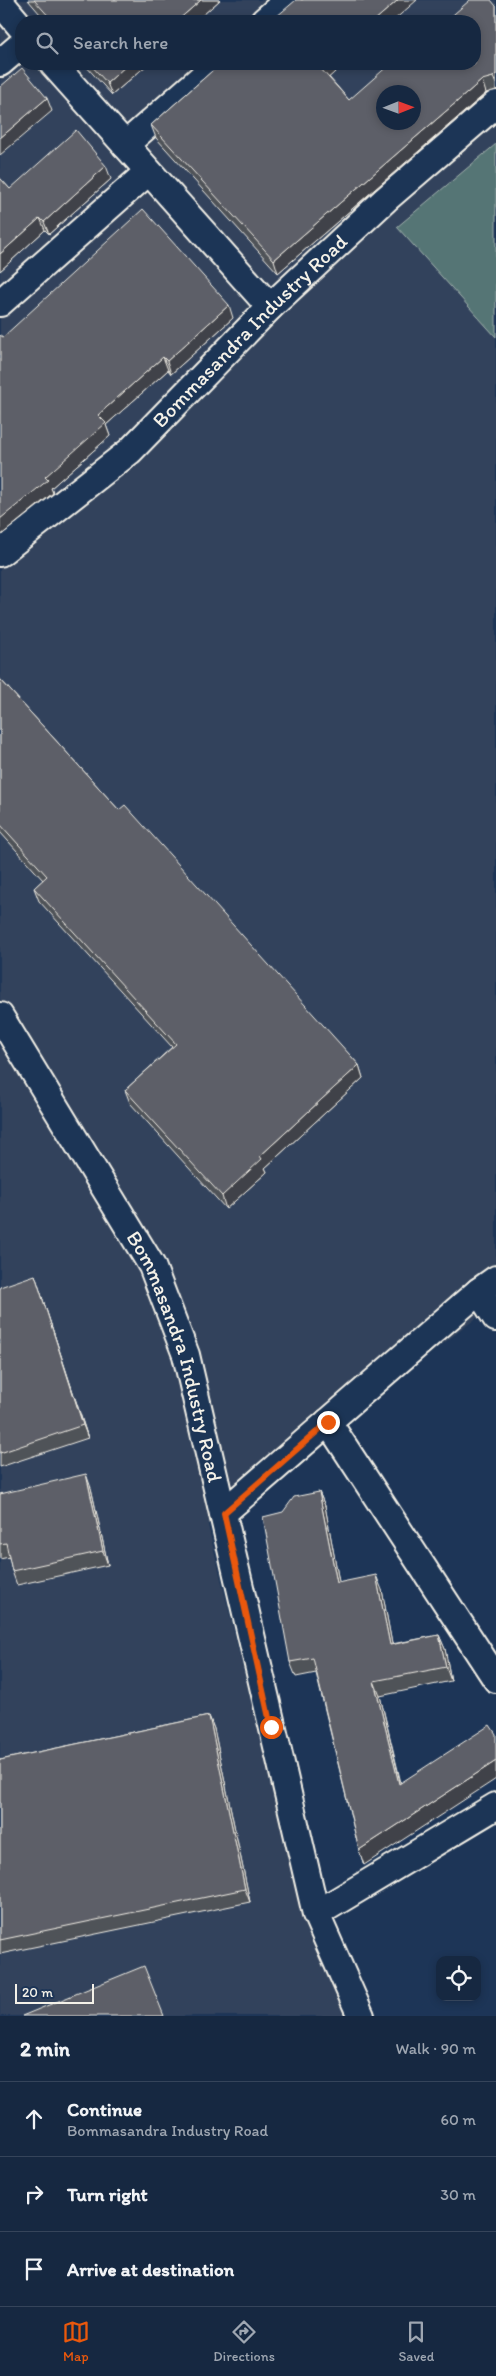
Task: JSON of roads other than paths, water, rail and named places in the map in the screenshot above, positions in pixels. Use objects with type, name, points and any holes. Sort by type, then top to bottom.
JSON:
[{"type":"street","points":[[271,15],[288,0]]},
{"type":"street","points":[[0,2],[15,20]]},
{"type":"street","points":[[0,63],[15,50]]},
{"type":"street","points":[[58,70],[270,307]]},
{"type":"street","points":[[125,146],[209,70]]},
{"type":"street","name":"Bommasandra Industry Road","points":[[0,553],[130,451],[270,307],[386,199],[496,104]]},
{"type":"street","points":[[0,303],[148,172]]},
{"type":"street","name":"Bommasandra Industry Road","points":[[0,1016],[152,1266],[186,1355],[316,1914],[361,2016]]},
{"type":"street","points":[[224,1513],[488,1285],[496,1318]]},
{"type":"street","points":[[328,1422],[496,1679]]},
{"type":"street","points":[[316,1914],[496,1806]]}]
